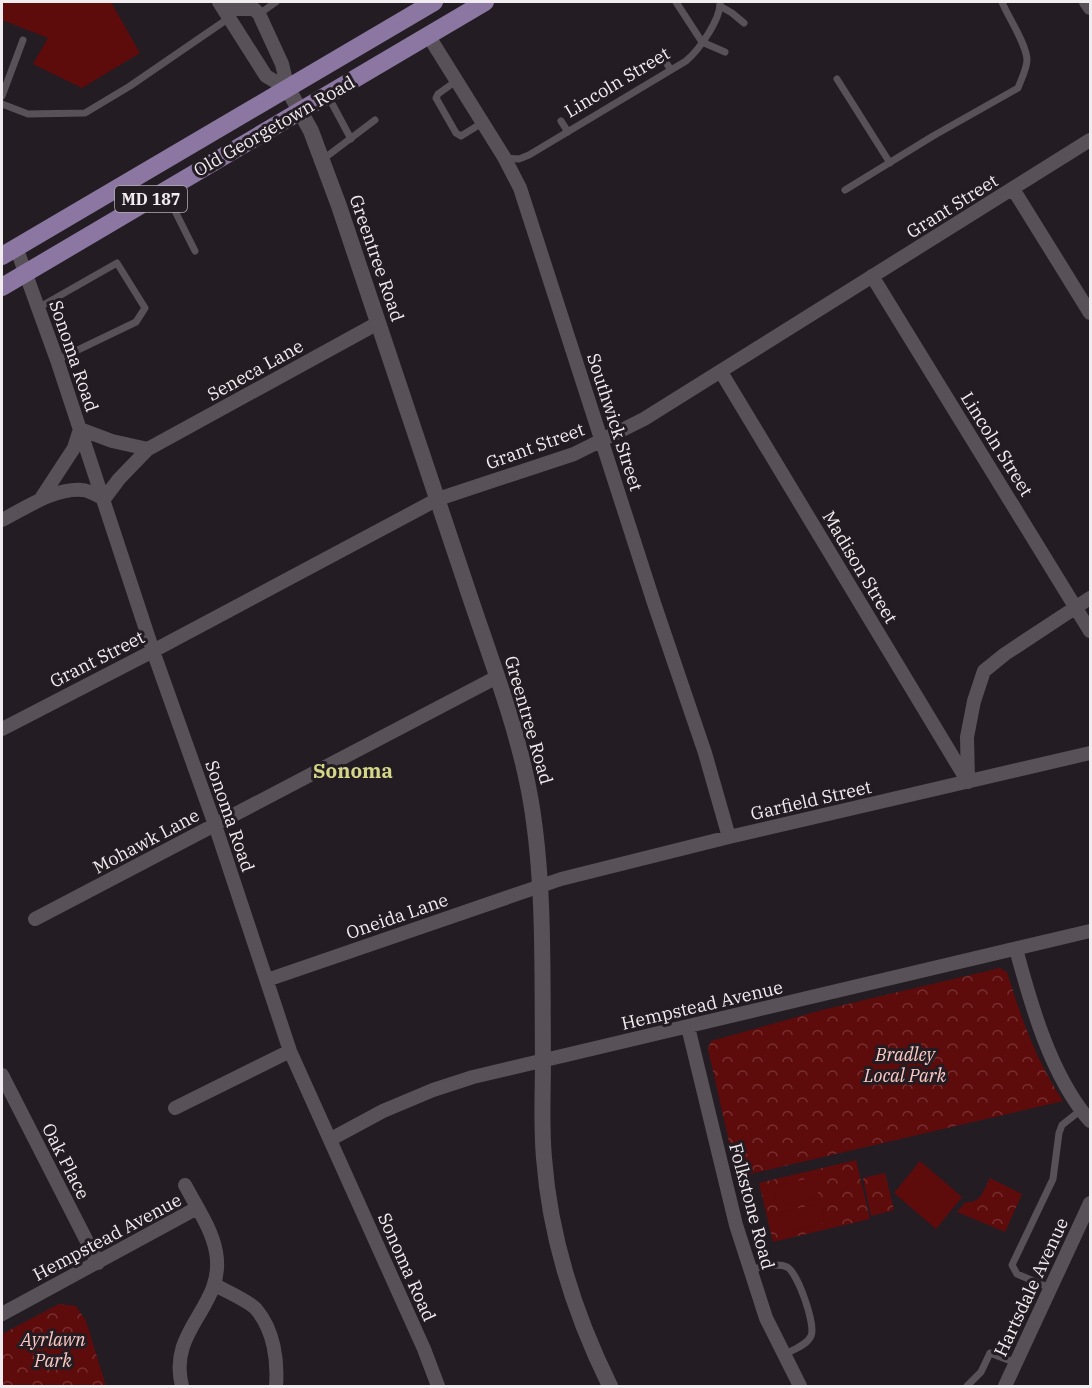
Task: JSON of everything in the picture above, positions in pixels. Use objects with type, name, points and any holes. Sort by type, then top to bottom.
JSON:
[{"type":"main road","name":"Old Georgetown Road","points":[[9,252],[434,2]]},
{"type":"main road","name":"Old Georgetown Road","points":[[2,287],[485,2]]},
{"type":"street","points":[[219,2],[237,9],[254,9],[259,14],[282,64],[288,89]]},
{"type":"street","points":[[219,2],[266,76],[288,89]]},
{"type":"street","points":[[1086,2],[1090,8]]},
{"type":"street","name":"Southwick Street","points":[[428,35],[504,157],[520,188],[705,753],[729,837]]},
{"type":"street","points":[[254,56],[263,45],[273,44]]},
{"type":"street","name":"Greentree Road","points":[[288,89],[311,130],[322,160],[497,677],[526,776],[535,830],[540,886],[544,1157],[558,1245],[583,1326],[610,1386]]},
{"type":"street","name":"Grant Street","points":[[2,729],[438,499],[574,454],[644,419],[1090,140]]},
{"type":"street","points":[[1013,189],[1090,314]]},
{"type":"street","name":"Sonoma Road","points":[[9,252],[25,272],[57,360],[153,651],[215,825],[290,1051],[424,1349],[438,1386]]},
{"type":"street","name":"Lincoln Street","points":[[872,276],[1090,630]]},
{"type":"street","name":"Seneca Lane","points":[[104,499],[148,448],[378,323]]},
{"type":"street","name":"Madison Street","points":[[720,372],[968,782]]},
{"type":"street","points":[[40,500],[74,448],[80,429],[112,441],[148,448]]},
{"type":"street","points":[[2,520],[40,500],[62,492],[84,490],[104,499]]},
{"type":"street","points":[[968,782],[967,737],[974,701],[984,671],[1005,654],[1090,598]]},
{"type":"street","name":"Mohawk Lane","points":[[35,919],[497,677]]},
{"type":"street","name":"Garfield Street","points":[[540,886],[729,837],[1090,753]]},
{"type":"street","name":"Oneida Lane","points":[[267,980],[540,886]]},
{"type":"street","name":"Hempstead Avenue","points":[[331,1139],[383,1111],[433,1090],[473,1077],[1090,932]]},
{"type":"street","points":[[1016,949],[1032,1011],[1054,1062],[1086,1115]]},
{"type":"street","name":"Folkstone Road","points":[[688,1028],[736,1225],[766,1318],[800,1386]]},
{"type":"street","points":[[174,1108],[290,1051]]},
{"type":"street","name":"Oak Place","points":[[2,1075],[98,1263]]},
{"type":"street","points":[[182,1386],[179,1376],[179,1358],[183,1344],[215,1286],[217,1278],[217,1253],[212,1237],[185,1185]]},
{"type":"street","name":"Hartsdale Avenue","points":[[1005,1386],[1090,1203]]},
{"type":"street","name":"Hempstead Avenue","points":[[2,1314],[197,1208]]},
{"type":"street","points":[[215,1286],[256,1308],[271,1335],[277,1374],[276,1386]]},
{"type":"lane","points":[[259,14],[276,2]]},
{"type":"lane","points":[[676,2],[702,42],[725,52]]},
{"type":"lane","points":[[845,190],[1018,88],[1027,60],[1022,41],[1008,18],[1002,2]]},
{"type":"lane","points":[[720,4],[744,23]]},
{"type":"lane","name":"Lincoln Street","points":[[504,157],[519,159],[545,146],[693,56],[713,26],[720,4]]},
{"type":"lane","points":[[2,104],[27,114],[85,113],[130,86],[230,18]]},
{"type":"lane","points":[[2,96],[23,40]]},
{"type":"lane","points":[[665,61],[671,70]]},
{"type":"lane","points":[[837,79],[890,163]]},
{"type":"lane","points":[[456,81],[436,98],[456,133],[461,136],[482,123]]},
{"type":"lane","points":[[327,94],[351,139]]},
{"type":"lane","points":[[322,160],[375,120]]},
{"type":"lane","points":[[561,121],[568,132]]},
{"type":"lane","points":[[165,190],[195,251]]},
{"type":"lane","points":[[38,308],[117,263],[145,308],[136,322],[57,360]]},
{"type":"lane","points":[[1050,1288],[1017,1274],[1012,1265],[1053,1179],[1062,1125],[1086,1115]]},
{"type":"lane","points":[[750,1269],[777,1265],[788,1268],[796,1277],[813,1324],[811,1337],[802,1345],[784,1354]]},
{"type":"lane","points":[[967,1386],[981,1372],[990,1353],[1016,1363]]},
{"type":"green space","points":[[2,2],[111,2],[140,53],[82,88],[33,64],[48,38],[2,20]]},
{"type":"green space","name":"Bradley Local Park","points":[[1000,968],[1007,972],[1037,1054],[1063,1101],[737,1177],[708,1049],[711,1041],[822,1010]]},
{"type":"green space","points":[[856,1160],[870,1219],[773,1242],[759,1183]]},
{"type":"green space","points":[[920,1161],[962,1197],[936,1229],[894,1193]]},
{"type":"green space","points":[[885,1173],[894,1210],[871,1216],[863,1178]]},
{"type":"green space","points":[[814,1177],[819,1197],[777,1207],[772,1187]]},
{"type":"green space","points":[[990,1178],[1022,1194],[1005,1232],[957,1212],[966,1202],[979,1198]]},
{"type":"green space","points":[[820,1203],[825,1223],[783,1233],[778,1213]]},
{"type":"green space","name":"Ayrlawn Park","points":[[59,1304],[76,1306],[86,1321],[106,1386],[2,1386],[2,1334]]},
{"type":"district","name":"Sonoma","points":[[353,770]]}]
